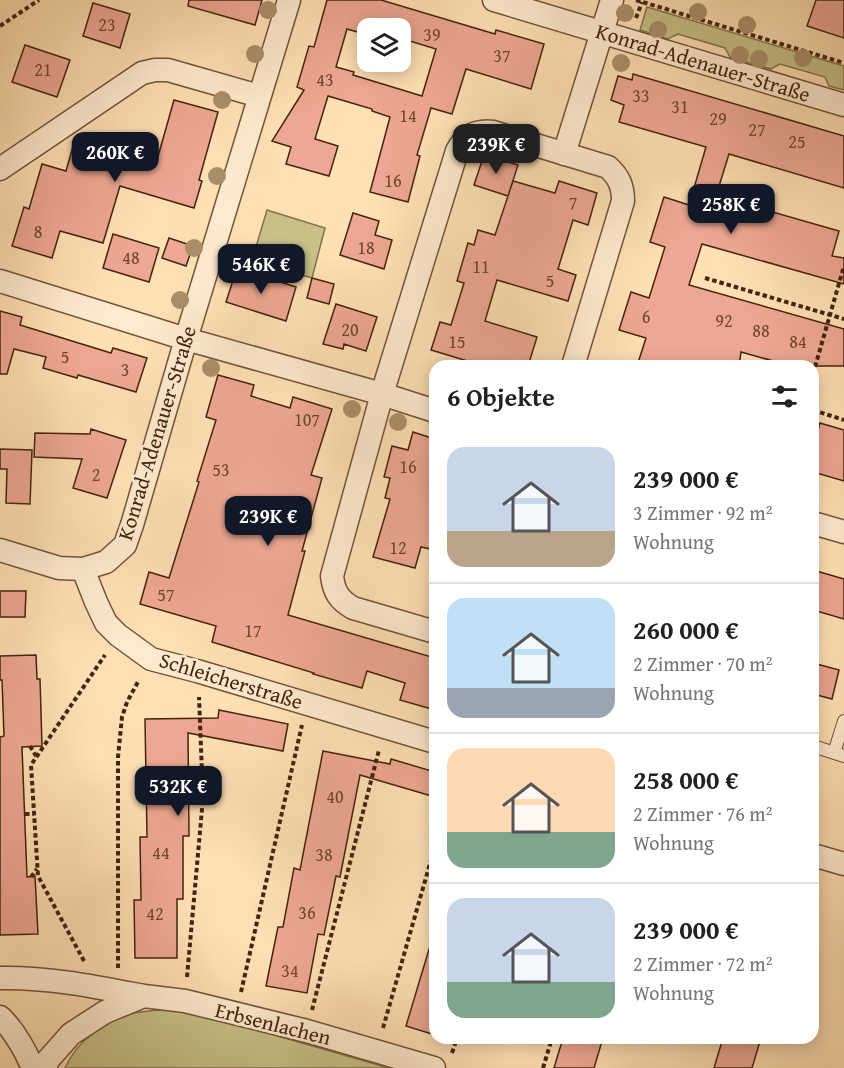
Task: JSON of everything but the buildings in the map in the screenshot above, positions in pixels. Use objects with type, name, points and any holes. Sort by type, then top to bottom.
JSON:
[{"type":"street","name":"Konrad-Adenauer-Straße","points":[[83,569],[106,562],[125,545],[289,0]]},
{"type":"street","name":"Konrad-Adenauer-Straße","points":[[494,0],[844,105]]},
{"type":"street","points":[[564,154],[612,0]]},
{"type":"street","points":[[0,169],[142,73],[168,70],[259,96]]},
{"type":"street","points":[[429,630],[353,608],[344,603],[333,587],[332,576],[382,394],[457,151],[461,143],[476,133],[493,132],[608,168],[621,182],[623,201],[575,360]]},
{"type":"street","points":[[0,281],[186,339],[429,409]]},
{"type":"street","points":[[819,525],[844,532]]},
{"type":"street","points":[[0,550],[59,568],[83,569]]},
{"type":"street","name":"Schleicherstraße","points":[[83,569],[106,622],[118,635],[151,658],[429,740]]},
{"type":"street","points":[[819,857],[844,864]]},
{"type":"street","name":"Erbsenlachen","points":[[0,978],[25,977],[185,1001],[307,1031],[434,1068]]},
{"type":"street","name":"Erbsenlachen","points":[[46,1068],[47,1061],[71,1034],[105,1012],[144,996]]},
{"type":"street","points":[[0,1017],[25,1051],[33,1068]]},
{"type":"lane","points":[[819,748],[839,754],[844,721]]},
{"type":"path","points":[[0,26],[39,0]]},
{"type":"path","points":[[635,0],[844,63]]},
{"type":"path","points":[[817,360],[844,266]]},
{"type":"path","points":[[705,278],[844,319]]},
{"type":"path","points":[[819,412],[844,420]]},
{"type":"path","points":[[82,985],[86,965],[38,876],[31,765],[118,635]]},
{"type":"path","points":[[118,991],[118,757],[122,717],[127,702],[151,658]]},
{"type":"path","points":[[185,1001],[203,798],[198,671]]},
{"type":"path","points":[[236,1013],[306,704]]},
{"type":"path","points":[[307,1031],[385,728]]},
{"type":"path","points":[[30,746],[36,757]]},
{"type":"path","points":[[25,814],[34,814]]},
{"type":"path","points":[[376,1052],[429,867]]},
{"type":"path","points":[[31,877],[38,868]]},
{"type":"path","points":[[543,1068],[550,1044]]},
{"type":"shaded area","points":[[647,7],[844,66],[844,90],[829,86],[825,77],[780,64],[771,69],[730,57],[725,48],[678,34],[668,39],[640,30]]},
{"type":"shaded area","points":[[267,210],[325,228],[312,278],[252,260]]},
{"type":"shaded area","points":[[158,1010],[185,1011],[212,1017],[389,1068],[65,1068],[83,1041],[100,1028],[130,1014]]}]
